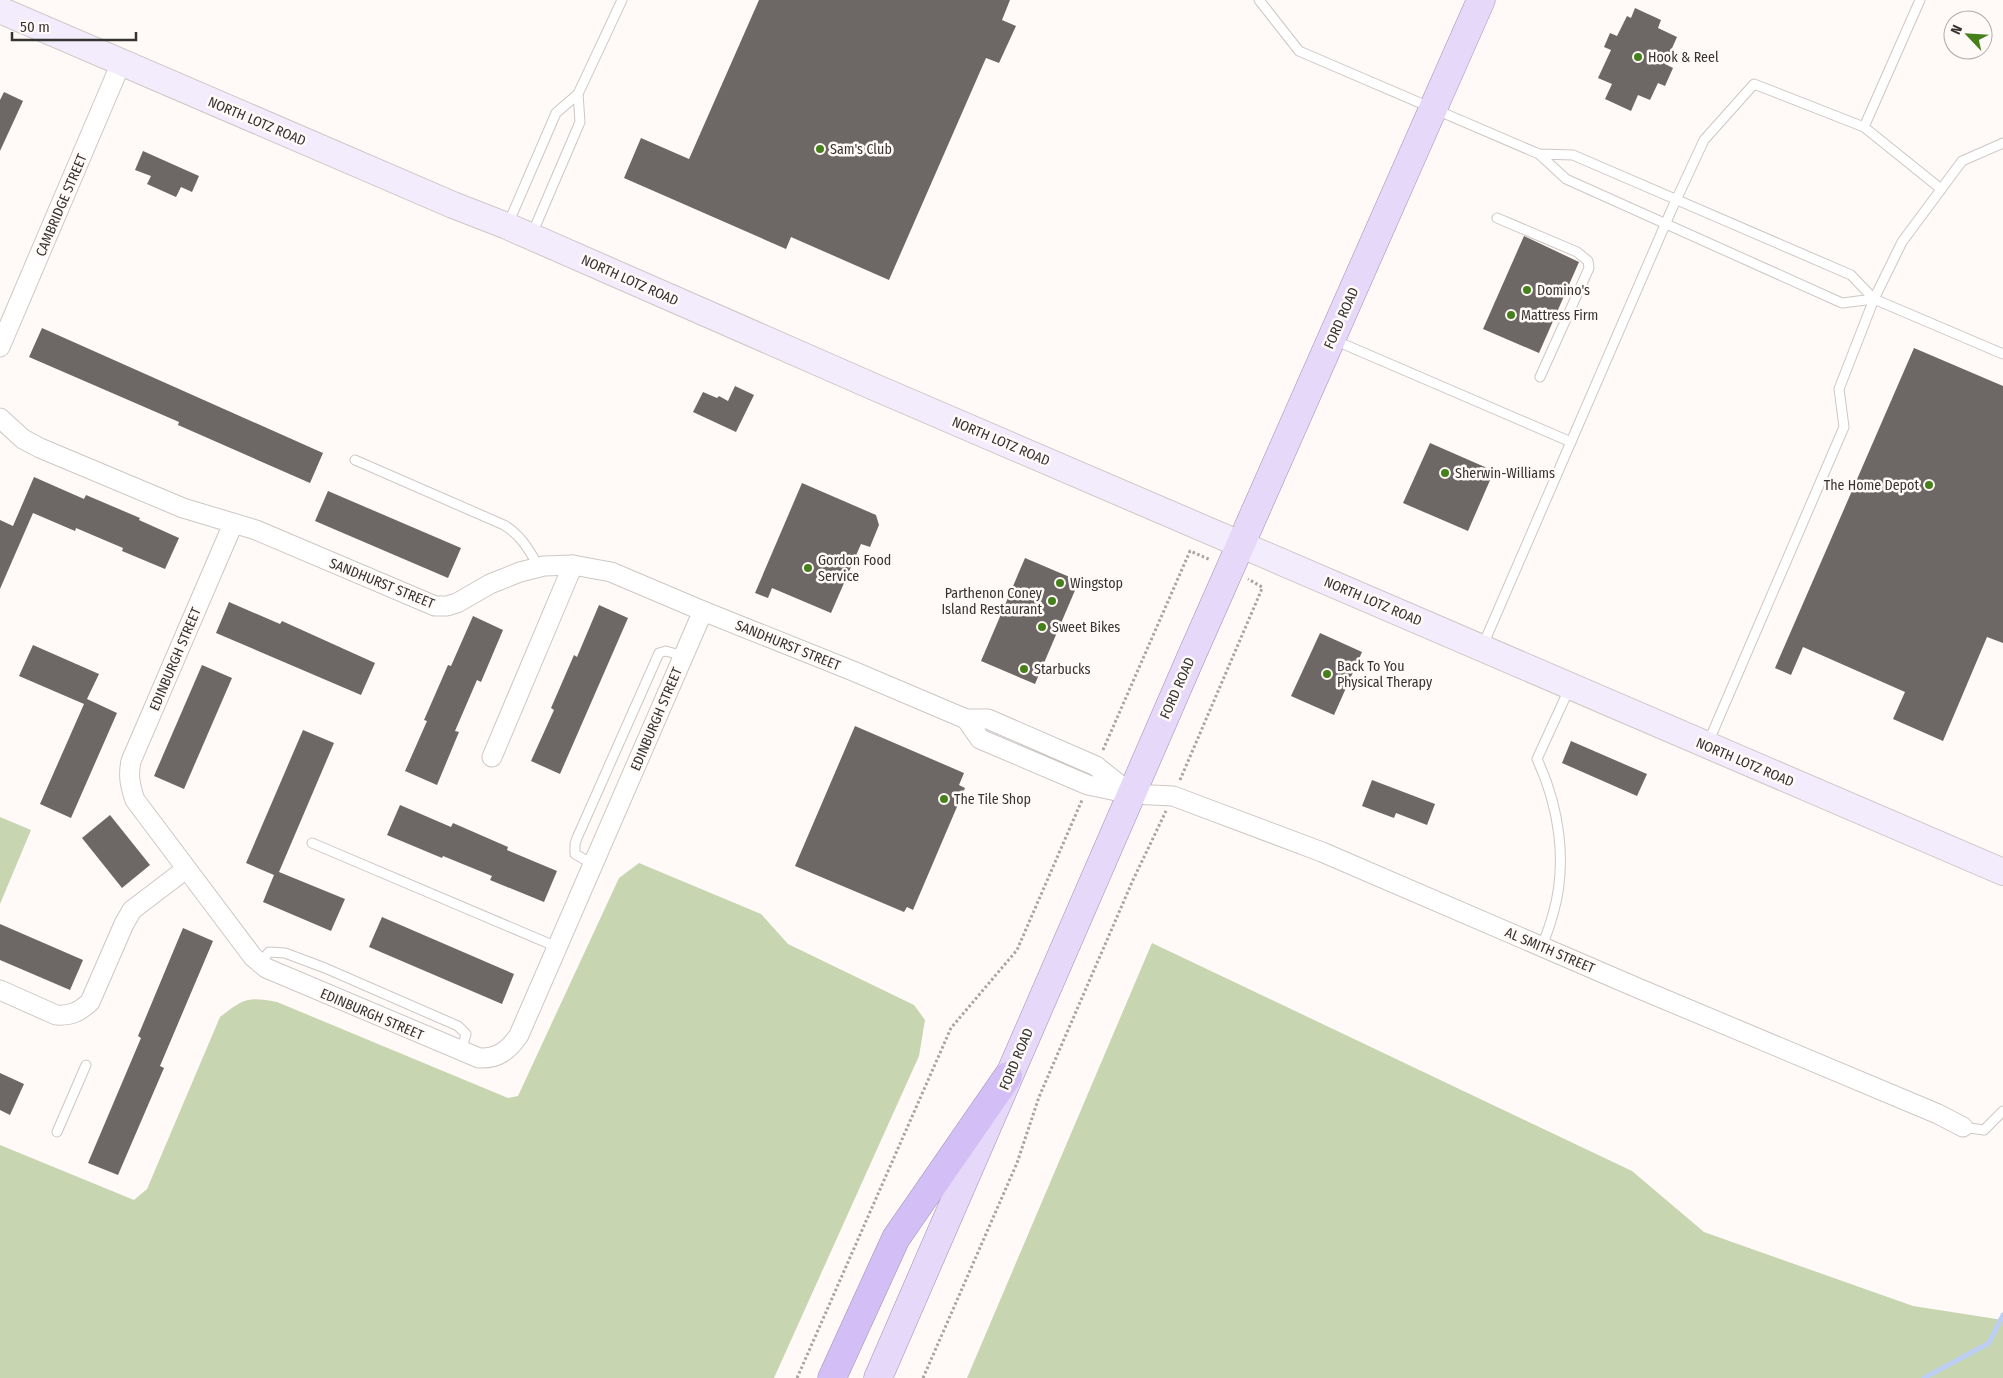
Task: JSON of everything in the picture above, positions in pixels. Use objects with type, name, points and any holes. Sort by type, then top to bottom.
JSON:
[{"type":"highway","points":[[832,1378],[896,1238],[1008,1076]]},
{"type":"main road","name":"FORD ROAD","points":[[878,1378],[1131,794],[1481,0]]},
{"type":"street","name":"NORTH LOTZ ROAD","points":[[0,10],[452,205],[507,226],[872,386],[2003,872]]},
{"type":"street","name":"CAMBRIDGE STREET","points":[[0,347],[8,306],[122,63]]},
{"type":"street","name":"SANDHURST STREET","points":[[0,418],[23,439],[40,448],[182,508],[256,530],[435,606],[457,603],[490,584],[520,572],[540,567],[573,565],[611,572],[966,719],[980,739],[1088,786],[1131,794]]},
{"type":"street","name":"EDINBURGH STREET","points":[[233,524],[135,752],[129,770],[130,786],[135,800],[253,957],[266,968],[471,1056],[487,1058],[500,1055],[511,1047],[519,1035],[703,611]]},
{"type":"street","points":[[492,757],[573,565]]},
{"type":"street","name":"AL SMITH STREET","points":[[1131,794],[1173,796],[1322,852],[1938,1114],[1963,1127]]},
{"type":"street","points":[[0,990],[56,1015],[66,1016],[80,1011],[90,1002],[132,910],[186,869]]},
{"type":"lane","points":[[507,226],[556,114],[578,94],[622,0]]},
{"type":"lane","points":[[1259,0],[1300,51],[1539,154],[1566,179],[1842,303],[1874,298]]},
{"type":"lane","points":[[1864,127],[1920,0]]},
{"type":"lane","points":[[1481,648],[1665,224],[1704,140],[1754,84],[1864,127],[1941,189]]},
{"type":"lane","points":[[531,237],[580,122],[578,94]]},
{"type":"lane","points":[[1707,746],[1844,427],[1840,389],[1874,298],[1902,242],[1962,161],[2003,143]]},
{"type":"lane","points":[[1539,154],[1574,156],[1676,199],[1851,275],[1874,298],[2003,354]]},
{"type":"lane","points":[[1497,218],[1577,252],[1588,261],[1589,268],[1540,376]]},
{"type":"lane","points":[[1332,339],[1571,442]]},
{"type":"lane","points":[[355,460],[504,525],[521,538],[540,567]]},
{"type":"lane","points":[[593,864],[575,854],[577,838],[659,653],[666,651],[683,656]]},
{"type":"lane","points":[[1542,946],[1554,914],[1559,885],[1560,855],[1557,820],[1548,786],[1538,759],[1570,686]]},
{"type":"lane","points":[[312,843],[557,947]]},
{"type":"lane","points":[[57,1132],[86,1065]]},
{"type":"lane","points":[[1963,1127],[1984,1130],[2003,1111]]},
{"type":"green space","points":[[0,817],[31,830],[0,904]]},
{"type":"green space","points":[[639,863],[761,914],[788,944],[914,1005],[925,1020],[919,1056],[774,1378],[0,1378],[0,1145],[134,1200],[147,1189],[220,1017],[234,1006],[252,999],[277,1002],[508,1098],[518,1096],[619,878]]},
{"type":"green space","points":[[1152,943],[1632,1171],[1704,1232],[1913,1306],[2003,1320],[2003,1378],[967,1378]]},
{"type":"building","name":"Sam's Club","points":[[759,0],[1010,0],[1002,20],[1016,26],[999,63],[986,58],[889,280],[791,237],[786,249],[624,178],[641,138],[689,159]]},
{"type":"building","name":"Hook & Reel","points":[[1635,8],[1661,20],[1658,28],[1677,37],[1665,64],[1673,68],[1665,86],[1658,83],[1650,100],[1638,95],[1631,111],[1605,99],[1612,84],[1598,78],[1611,50],[1604,47],[1610,33],[1617,36],[1627,16],[1631,18]]},
{"type":"building","points":[[4,92],[23,101],[0,151],[0,100]]},
{"type":"building","points":[[143,151],[199,176],[192,192],[181,187],[176,197],[147,184],[151,176],[135,170]]},
{"type":"building","points":[[1524,236],[1579,262],[1539,353],[1483,329]]},
{"type":"building","points":[[42,328],[323,453],[310,483],[178,425],[179,422],[29,357]]},
{"type":"building","name":"The Home Depot","points":[[1914,348],[2003,386],[2003,643],[1987,637],[1943,741],[1893,719],[1905,692],[1803,647],[1791,675],[1775,668]]},
{"type":"building","points":[[735,386],[754,395],[736,432],[693,412],[703,392],[717,398],[719,396],[728,401]]},
{"type":"building","points":[[1430,443],[1494,471],[1468,531],[1403,503]]},
{"type":"building","points":[[34,477],[84,499],[86,495],[140,518],[139,520],[179,538],[165,569],[122,551],[123,548],[76,528],[75,531],[33,513],[0,589],[0,520],[13,526]]},
{"type":"building","name":"Gordon Food Service","points":[[802,483],[876,515],[879,525],[870,547],[861,544],[831,613],[772,588],[768,598],[755,593]]},
{"type":"building","points":[[328,491],[461,548],[448,578],[315,521]]},
{"type":"building","points":[[1025,558],[1079,581],[1035,684],[981,661]]},
{"type":"building","points":[[229,602],[280,624],[282,621],[375,663],[361,695],[216,633]]},
{"type":"building","points":[[599,605],[628,618],[560,774],[531,761],[554,710],[551,708],[574,655],[577,657]]},
{"type":"building","points":[[473,616],[503,630],[481,682],[477,680],[455,731],[459,732],[437,785],[405,771],[427,721],[424,720],[448,665],[451,666]]},
{"type":"building","name":"Back To You Physical Therapy","points":[[1320,633],[1362,652],[1334,715],[1291,696]]},
{"type":"building","points":[[33,645],[99,674],[87,699],[117,713],[71,818],[40,804],[84,704],[19,676]]},
{"type":"building","points":[[202,665],[232,678],[184,789],[154,776]]},
{"type":"building","points":[[855,726],[964,773],[959,785],[965,788],[913,910],[907,907],[904,912],[795,866]]},
{"type":"building","points":[[303,730],[334,743],[279,872],[345,899],[331,931],[263,902],[274,875],[246,863]]},
{"type":"building","points":[[1571,741],[1647,774],[1637,796],[1562,763]]},
{"type":"building","points":[[1372,780],[1435,804],[1427,825],[1396,813],[1394,818],[1362,806]]},
{"type":"building","points":[[400,805],[451,827],[453,823],[508,847],[507,850],[557,871],[544,902],[490,880],[492,876],[387,835]]},
{"type":"building","points":[[110,815],[150,865],[122,888],[82,838]]},
{"type":"building","points":[[382,917],[514,974],[502,1004],[369,947]]},
{"type":"building","points":[[0,924],[83,960],[70,990],[0,960]]},
{"type":"building","points":[[183,928],[213,941],[160,1066],[164,1068],[118,1175],[88,1163],[141,1038],[138,1036]]},
{"type":"building","points":[[0,1073],[24,1084],[10,1115],[0,1110]]},
{"type":"waterway","points":[[1924,1378],[1989,1343],[2003,1315]]},
{"type":"place","name":"Hook & Reel","points":[[1638,57]]},
{"type":"place","name":"Sam's Club","points":[[820,149]]},
{"type":"place","name":"Domino's","points":[[1527,290]]},
{"type":"place","name":"Mattress Firm","points":[[1511,315]]},
{"type":"place","name":"Sherwin-Williams","points":[[1445,473]]},
{"type":"place","name":"The Home Depot","points":[[1929,485]]},
{"type":"place","name":"Gordon Food Service","points":[[808,568]]},
{"type":"place","name":"Wingstop","points":[[1060,583]]},
{"type":"place","name":"Parthenon Coney Island Restaurant","points":[[1052,601]]},
{"type":"place","name":"Sweet Bikes","points":[[1042,627]]},
{"type":"place","name":"Starbucks","points":[[1024,669]]},
{"type":"place","name":"Back To You Physical Therapy","points":[[1327,674]]},
{"type":"place","name":"The Tile Shop","points":[[944,799]]}]
